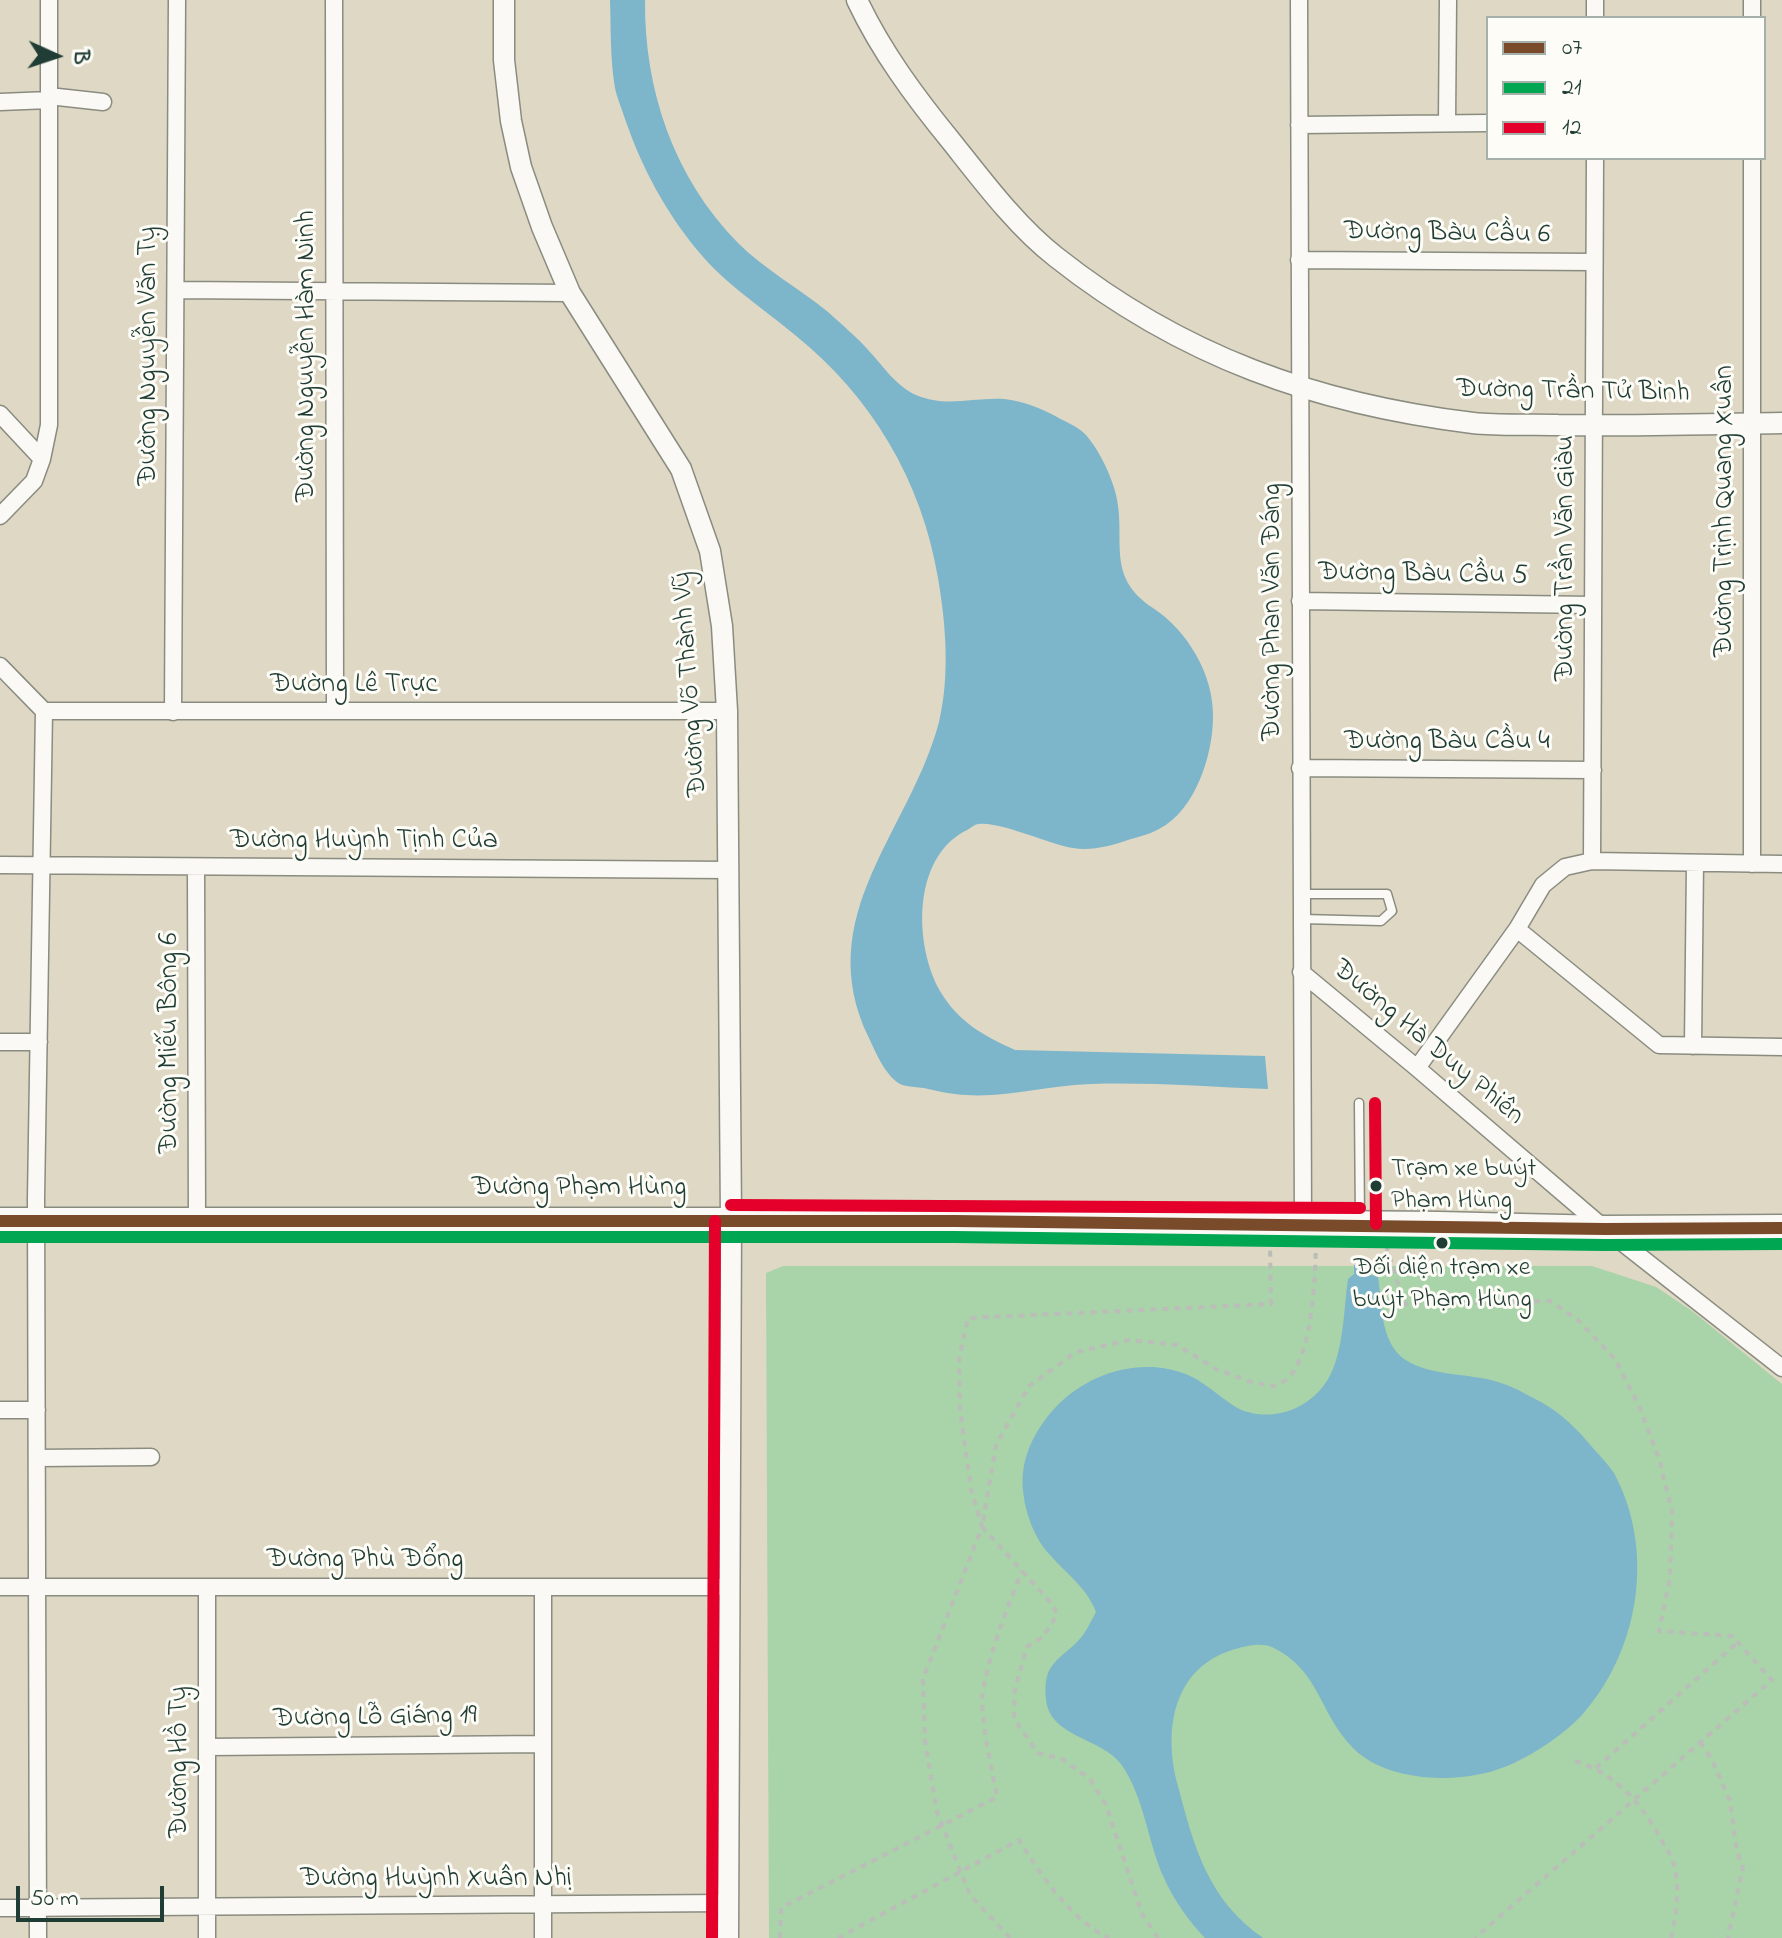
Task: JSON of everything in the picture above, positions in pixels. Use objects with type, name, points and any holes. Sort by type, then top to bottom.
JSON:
[{"type":"main road","name":"Đường Phạm Hùng","points":[[0,1221],[1269,1224],[1310,1232],[1371,1224],[1605,1229],[1782,1228]]},
{"type":"street","points":[[0,516],[34,481],[49,425],[49,0]]},
{"type":"street","name":"Đường Nguyễn Văn Tỵ","points":[[173,712],[177,0]]},
{"type":"street","name":"Đường Nguyễn Hàm Ninh","points":[[334,0],[335,711]]},
{"type":"street","name":"Đường Võ Thành Vỹ","points":[[504,0],[504,60],[511,121],[521,167],[570,293],[681,469],[710,551],[722,626],[727,711],[731,1221],[728,1938]]},
{"type":"street","name":"Đường Trần Tử Bình","points":[[857,0],[874,35],[932,118],[993,194],[1055,256],[1191,345],[1298,387],[1414,414],[1477,423],[1782,423]]},
{"type":"street","name":"Đường Phan Văn Đáng","points":[[1299,0],[1301,972],[1310,1232]]},
{"type":"street","points":[[1447,122],[1448,0]]},
{"type":"street","points":[[0,102],[49,98],[103,102]]},
{"type":"street","points":[[1299,125],[1486,123]]},
{"type":"street","name":"Đường Trần Văn Giàu","points":[[1592,861],[1595,160]]},
{"type":"street","name":"Đường Trịnh Quang Xuân","points":[[1752,160],[1752,864]]},
{"type":"street","name":"Đường Bàu Cầu 6","points":[[1299,260],[1594,262]]},
{"type":"street","points":[[176,290],[570,293]]},
{"type":"street","points":[[0,414],[42,459]]},
{"type":"street","name":"Đường Bàu Cầu 5","points":[[1300,601],[1593,605]]},
{"type":"street","points":[[0,666],[44,711],[36,1220],[38,1938]]},
{"type":"street","name":"Đường Lê Trực","points":[[44,711],[727,711]]},
{"type":"street","name":"Đường Bàu Cầu 4","points":[[1300,768],[1593,770]]},
{"type":"street","points":[[1417,1068],[1517,929],[1543,885],[1565,867],[1592,861],[1782,864]]},
{"type":"street","points":[[1693,1046],[1695,863]]},
{"type":"street","name":"Đường Huỳnh Tịnh Của","points":[[0,865],[729,870]]},
{"type":"street","name":"Đường Miếu Bông 6","points":[[196,867],[197,1220]]},
{"type":"street","points":[[1517,929],[1659,1045],[1782,1047]]},
{"type":"street","name":"Đường Hà Duy Phiên","points":[[1301,972],[1605,1229],[1782,1368]]},
{"type":"street","points":[[0,1042],[39,1042]]},
{"type":"street","points":[[0,1410],[37,1410]]},
{"type":"street","points":[[37,1458],[151,1457]]},
{"type":"street","name":"Đường Phù Đổng","points":[[0,1587],[730,1587]]},
{"type":"street","name":"Đường Hồ Tỵ","points":[[207,1587],[207,1938]]},
{"type":"street","points":[[543,1588],[543,1938]]},
{"type":"street","name":"Đường Lỗ Giáng 19","points":[[207,1747],[543,1744]]},
{"type":"street","name":"Đường Huỳnh Xuân Nhị","points":[[0,1908],[728,1903]]},
{"type":"lane","points":[[1301,894],[1387,894],[1392,911],[1381,921],[1301,919]]},
{"type":"lane","points":[[1359,1103],[1371,1224]]},
{"type":"path","points":[[1158,1938],[1142,1914],[1106,1805],[1090,1779],[1062,1759],[1038,1753],[1014,1719],[1015,1688],[1027,1647],[1043,1637],[1057,1615],[1053,1605],[982,1527],[971,1489],[960,1410],[959,1359],[968,1318],[1271,1304],[1269,1224]]},
{"type":"path","points":[[1371,1224],[1389,1261],[1404,1304],[1550,1301],[1577,1319],[1615,1359],[1640,1408],[1659,1459],[1672,1511],[1670,1578],[1659,1631],[1732,1636],[1772,1680],[1475,1938]]},
{"type":"path","points":[[1010,1938],[970,1895],[937,1812],[925,1741],[923,1679],[982,1527],[996,1445],[1029,1386],[1076,1352],[1129,1340],[1177,1345],[1216,1369],[1251,1382],[1273,1386],[1289,1377],[1302,1351],[1315,1296],[1310,1232]]},
{"type":"path","points":[[780,1938],[781,1908],[997,1797],[982,1693],[1007,1608],[1022,1571]]},
{"type":"path","points":[[1596,1768],[1738,1642]]},
{"type":"path","points":[[1700,1742],[1711,1758],[1730,1801],[1737,1852],[1743,1866],[1728,1938]]},
{"type":"path","points":[[1575,1761],[1596,1768],[1622,1785],[1653,1823],[1675,1865],[1675,1921],[1671,1938]]},
{"type":"path","points":[[838,1938],[1019,1840],[1041,1876],[1094,1931],[1109,1938]]},
{"type":"green space","points":[[783,1266],[1592,1266],[1656,1287],[1692,1311],[1782,1384],[1782,1938],[769,1938],[766,1273]]},
{"type":"water","points":[[610,0],[645,0],[650,67],[667,131],[696,190],[748,253],[828,312],[860,341],[896,381],[916,395],[938,401],[1018,401],[1045,411],[1085,434],[1103,461],[1115,491],[1122,569],[1128,582],[1138,595],[1177,628],[1196,655],[1209,685],[1212,732],[1200,780],[1183,809],[1159,829],[1108,846],[1080,849],[999,826],[979,824],[948,844],[935,861],[923,904],[925,951],[940,991],[955,1011],[973,1027],[1015,1050],[1265,1056],[1268,1089],[1091,1084],[1006,1094],[951,1094],[902,1085],[882,1063],[869,1038],[854,994],[851,953],[858,913],[871,876],[908,801],[939,722],[946,668],[945,632],[930,542],[906,475],[889,443],[847,385],[795,335],[709,263],[665,205],[639,155],[616,92],[611,55]]},
{"type":"water","points":[[1371,1264],[1371,1275],[1378,1277],[1386,1332],[1396,1352],[1404,1359],[1427,1369],[1492,1380],[1541,1402],[1575,1428],[1614,1473],[1627,1503],[1635,1535],[1635,1600],[1628,1632],[1617,1662],[1601,1690],[1566,1730],[1514,1763],[1496,1770],[1452,1778],[1407,1775],[1367,1760],[1341,1734],[1300,1667],[1272,1647],[1247,1646],[1212,1659],[1196,1672],[1177,1705],[1173,1724],[1174,1765],[1190,1830],[1206,1871],[1229,1907],[1263,1938],[1205,1938],[1182,1910],[1168,1886],[1158,1864],[1141,1805],[1121,1764],[1102,1748],[1056,1722],[1049,1712],[1046,1688],[1049,1671],[1082,1636],[1096,1612],[1082,1589],[1045,1550],[1032,1526],[1023,1490],[1026,1456],[1041,1426],[1055,1408],[1083,1385],[1116,1371],[1152,1367],[1188,1375],[1231,1404],[1258,1414],[1297,1408],[1327,1381],[1337,1359],[1348,1279],[1354,1274],[1354,1265]]},
{"type":"transit line","name":"12","points":[[1375,1103],[1376,1224]]},
{"type":"transit line","name":"12","points":[[731,1205],[1360,1208]]},
{"type":"transit line","name":"07","points":[[0,1221],[955,1221],[1605,1229],[1782,1228]]},
{"type":"transit line","name":"12","points":[[712,1938],[715,1221]]},
{"type":"transit line","name":"21","points":[[0,1237],[955,1237],[1605,1245],[1782,1244]]},
{"type":"place","name":"Trạm xe buýt Phạm Hùng","points":[[1376,1186]]},
{"type":"place","name":"Đối diện trạm xe buýt Phạm Hùng","points":[[1442,1243]]}]
